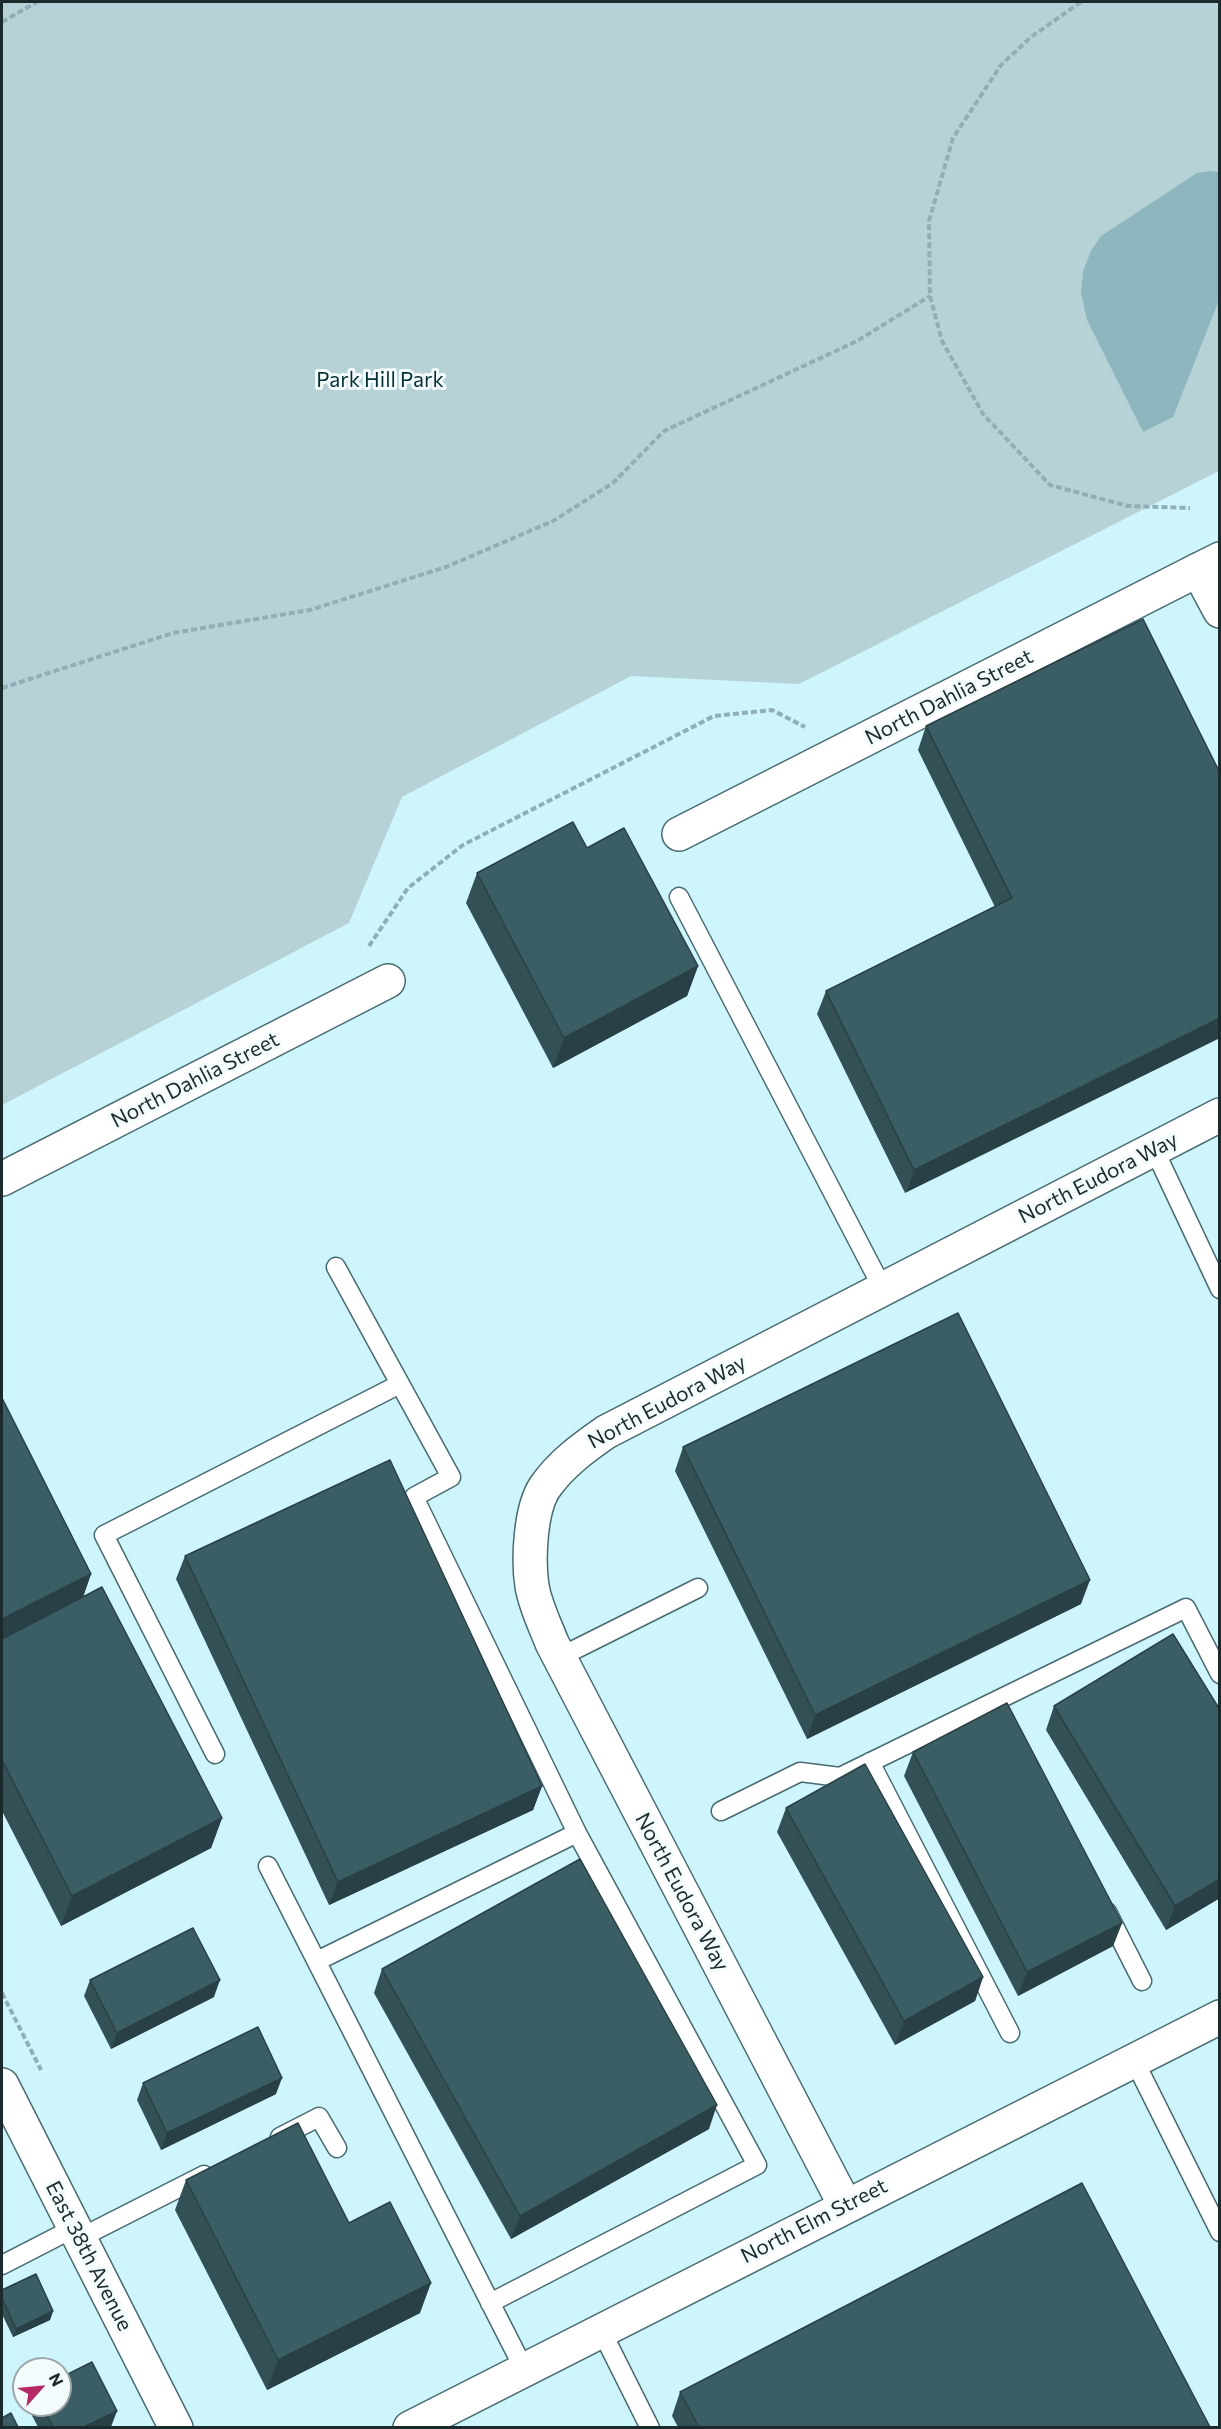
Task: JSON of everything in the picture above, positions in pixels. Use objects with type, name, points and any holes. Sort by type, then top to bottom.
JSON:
[{"type":"street","points":[[1209,565],[1220,610]]},
{"type":"street","name":"North Dahlia Street","points":[[679,834],[1209,565]]},
{"type":"street","name":"North Dahlia Street","points":[[2,1179],[388,981]]},
{"type":"street","name":"North Eudora Way","points":[[845,2205],[552,1643],[532,1588],[529,1557],[533,1522],[544,1489],[574,1454],[606,1432],[1220,1115]]},
{"type":"street","name":"North Elm Street","points":[[410,2427],[1220,2017]]},
{"type":"street","name":"East 38th Avenue","points":[[2,2085],[176,2427]]},
{"type":"lane","points":[[679,897],[883,1289]]},
{"type":"lane","points":[[1155,1149],[1220,1289]]},
{"type":"lane","points":[[336,1267],[451,1477],[414,1497],[577,1833],[757,2165],[490,2303]]},
{"type":"lane","points":[[214,1754],[104,1535],[400,1384]]},
{"type":"lane","points":[[560,1657],[698,1588]]},
{"type":"lane","points":[[721,1811],[800,1772],[840,1777],[1186,1608],[1220,1674]]},
{"type":"lane","points":[[998,1700],[1008,1721]]},
{"type":"lane","points":[[870,1762],[1010,2033]]},
{"type":"lane","points":[[317,1961],[577,1833]]},
{"type":"lane","points":[[268,1866],[524,2369]]},
{"type":"lane","points":[[1099,1898],[1142,1981]]},
{"type":"lane","points":[[1134,2060],[1220,2232]]},
{"type":"lane","points":[[266,2144],[319,2117],[337,2148]]},
{"type":"lane","points":[[2,2265],[223,2165]]},
{"type":"lane","points":[[601,2330],[650,2427]]},
{"type":"path","points":[[2,22],[37,2]]},
{"type":"path","points":[[1081,2],[1031,37],[1001,65],[953,138],[929,221],[930,296],[942,341],[983,414],[1050,485],[1128,506],[1190,508]]},
{"type":"path","points":[[2,688],[173,633],[310,610],[446,567],[553,521],[613,483],[664,431],[858,341],[930,296]]},
{"type":"path","points":[[362,956],[408,888],[464,845],[714,716],[772,710],[847,749]]},
{"type":"path","points":[[2,1993],[45,2078]]},
{"type":"green space","name":"Park Hill Park","points":[[2,2],[1219,2],[1219,471],[799,684],[631,676],[402,797],[349,923],[2,1105]]},
{"type":"shaded area","points":[[1219,172],[1219,300],[1173,417],[1143,432],[1087,320],[1081,293],[1083,271],[1091,251],[1101,236],[1197,173]]},
{"type":"building","points":[[1143,619],[1220,773],[1220,1018],[914,1170],[826,991],[1012,898],[926,726]]},
{"type":"building","points":[[573,822],[587,848],[624,828],[698,966],[564,1038],[477,873]]},
{"type":"building","points":[[958,1313],[1090,1580],[815,1715],[683,1447]]},
{"type":"building","points":[[2,1398],[91,1574],[2,1619]]},
{"type":"building","points":[[390,1460],[542,1786],[338,1882],[185,1556]]},
{"type":"building","points":[[102,1587],[222,1818],[72,1896],[2,1760],[2,1639]]},
{"type":"building","points":[[1173,1634],[1220,1710],[1220,1879],[1175,1906],[1054,1706]]},
{"type":"building","points":[[1007,1703],[1122,1923],[1027,1972],[913,1752]]},
{"type":"building","points":[[865,1764],[983,1977],[904,2021],[786,1808]]},
{"type":"building","points":[[580,1859],[717,2105],[520,2216],[382,1969]]},
{"type":"building","points":[[193,1928],[220,1980],[117,2033],[90,1980]]},
{"type":"building","points":[[258,2027],[282,2078],[167,2133],[143,2083]]},
{"type":"building","points":[[298,2123],[349,2223],[390,2202],[431,2283],[278,2360],[186,2180]]},
{"type":"building","points":[[1082,2183],[1210,2427],[699,2427],[680,2392]]},
{"type":"building","points":[[36,2274],[53,2311],[16,2329],[2,2298],[2,2290]]},
{"type":"building","points":[[92,2362],[117,2411],[84,2427],[53,2427],[48,2417],[72,2417],[72,2372]]},
{"type":"building","points":[[11,2413],[18,2427],[2,2427],[2,2418]]}]
